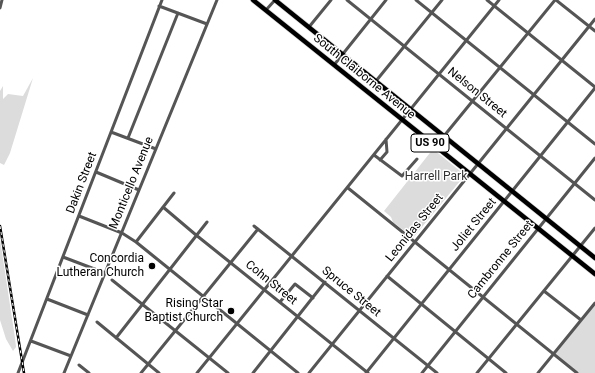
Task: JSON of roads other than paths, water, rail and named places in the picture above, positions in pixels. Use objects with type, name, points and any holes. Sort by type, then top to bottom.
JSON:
[{"type":"main road","name":"South Claiborne Avenue","points":[[253,0],[595,274]]},
{"type":"main road","name":"South Claiborne Avenue","points":[[275,0],[595,258]]},
{"type":"street","points":[[0,8],[2,0]]},
{"type":"street","name":"Dakin Street","points":[[18,373],[162,0]]},
{"type":"street","name":"Monticello Avenue","points":[[64,373],[217,0]]},
{"type":"street","points":[[266,10],[275,0]]},
{"type":"street","points":[[309,28],[331,0]]},
{"type":"street","name":"Nelson Street","points":[[347,0],[595,200]]},
{"type":"street","points":[[334,65],[386,0]]},
{"type":"street","points":[[416,0],[595,144]]},
{"type":"street","points":[[376,81],[442,0]]},
{"type":"street","points":[[487,0],[595,88]]},
{"type":"street","points":[[197,373],[499,0]]},
{"type":"street","points":[[435,147],[556,0],[595,31]]},
{"type":"street","points":[[159,6],[207,24]]},
{"type":"street","points":[[128,138],[178,13]]},
{"type":"street","name":"Leonidas Street","points":[[309,373],[595,19]]},
{"type":"street","name":"Joliet Street","points":[[367,373],[595,88]]},
{"type":"street","points":[[111,132],[156,149]]},
{"type":"street","points":[[380,160],[387,152],[386,139]]},
{"type":"street","points":[[374,155],[402,176],[417,159]]},
{"type":"street","name":"Cambronne Street","points":[[422,373],[595,158]]},
{"type":"street","points":[[96,172],[139,190]]},
{"type":"street","points":[[348,188],[576,373]]},
{"type":"street","points":[[136,242],[174,193]]},
{"type":"street","name":"Cohn Street","points":[[164,207],[196,235],[367,373]]},
{"type":"street","points":[[79,216],[122,232],[136,242],[298,373]]},
{"type":"street","points":[[116,338],[207,222]]},
{"type":"street","name":"Spruce Street","points":[[254,226],[437,373]]},
{"type":"street","points":[[477,373],[595,228]]},
{"type":"street","points":[[141,373],[258,229]]},
{"type":"street","points":[[63,257],[105,273]]},
{"type":"street","points":[[387,276],[506,373]]},
{"type":"street","points":[[112,280],[228,373]]},
{"type":"street","points":[[253,373],[314,298],[325,282]]},
{"type":"street","points":[[280,302],[295,284],[314,298]]},
{"type":"street","points":[[544,291],[581,320]]},
{"type":"street","points":[[47,299],[88,314]]},
{"type":"street","points":[[538,373],[595,303]]},
{"type":"street","points":[[97,322],[159,373]]},
{"type":"street","points":[[31,341],[71,356]]},
{"type":"street","points":[[80,365],[89,373]]},
{"type":"railway","points":[[0,226],[24,373]]},
{"type":"place","name":"Concordia Lutheran Church","points":[[152,266]]},
{"type":"place","name":"Rising Star Baptist Church","points":[[231,311]]},
{"type":"park label","name":"Harrell Park","points":[[436,177]]}]
